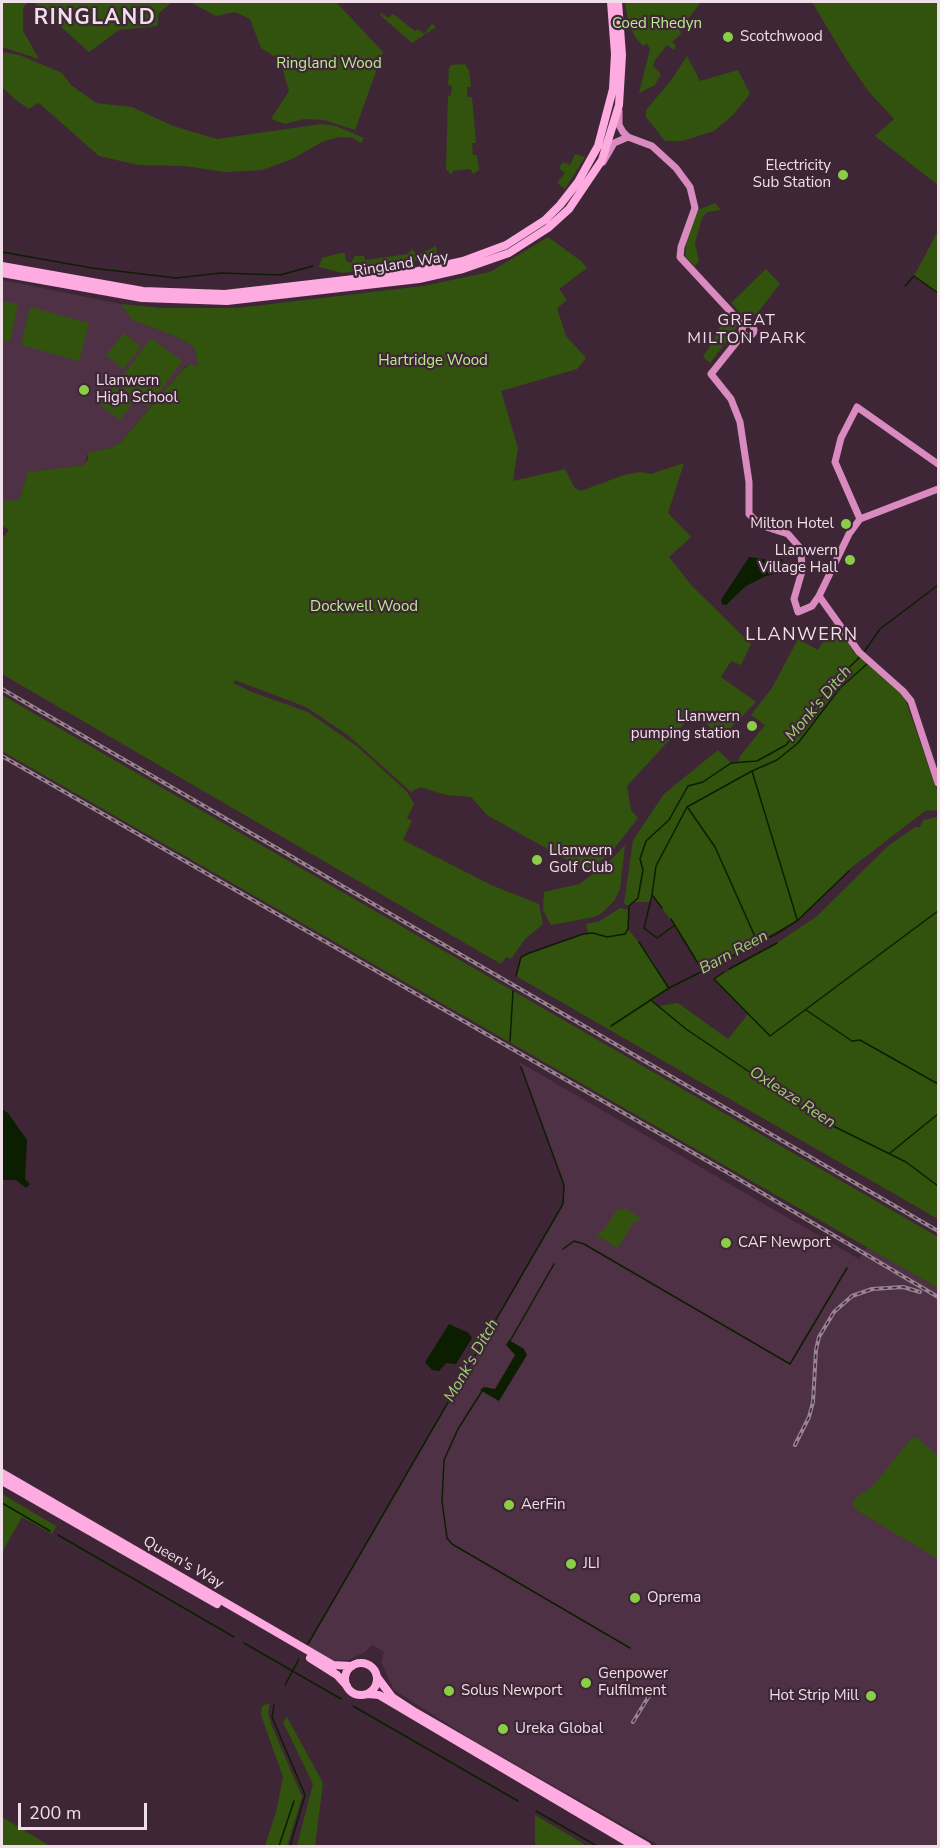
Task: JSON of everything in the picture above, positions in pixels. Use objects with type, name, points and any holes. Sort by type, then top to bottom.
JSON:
[{"type":"main road","name":"Ringland Way","points":[[2,266],[143,291],[225,294],[414,272],[463,261],[506,245],[545,220],[560,205],[578,182],[598,146],[613,88],[615,54],[611,2]]},
{"type":"main road","name":"Ringland Way","points":[[2,273],[142,298],[196,301],[238,300],[419,279],[471,267],[509,254],[548,228],[569,209],[589,183],[608,145],[619,105],[622,55],[618,2]]},
{"type":"main road","name":"Queen's Way","points":[[2,1473],[333,1665],[369,1665],[392,1697],[415,1712],[647,1846]]},
{"type":"main road","name":"Queen's Way","points":[[2,1481],[333,1672],[357,1695],[379,1695],[634,1846]]},
{"type":"main road","points":[[347,1686],[346,1674],[352,1666]]},
{"type":"main road","points":[[368,1694],[376,1686],[377,1677]]},
{"type":"street","points":[[619,105],[619,125],[628,137],[652,146],[676,168],[690,187],[695,208],[680,257],[743,325],[743,334],[711,374],[731,399],[740,422],[749,482],[749,514],[760,525],[788,534],[801,549],[802,572],[794,599],[798,612],[812,606],[819,596],[849,534],[860,519],[939,489]]},
{"type":"street","points":[[589,183],[614,143],[628,137]]},
{"type":"street","points":[[743,325],[751,324],[754,330],[749,336],[743,334]]},
{"type":"street","points":[[860,519],[835,462],[841,438],[856,407],[939,464]]},
{"type":"street","points":[[819,596],[866,659],[903,691],[911,701],[939,783]]},
{"type":"shaded area","name":"Llanwern High School","points":[[2,280],[121,304],[132,320],[177,337],[194,347],[198,367],[190,364],[185,366],[121,442],[110,448],[88,453],[84,465],[28,472],[19,500],[14,502],[2,501]]},
{"type":"shaded area","points":[[749,557],[782,559],[785,567],[780,573],[766,576],[746,586],[726,605],[722,604],[721,600]]},
{"type":"shaded area","points":[[519,1062],[859,1259],[867,1247],[938,1288],[938,1846],[660,1846],[473,1740],[394,1690],[381,1662],[384,1652],[372,1645],[365,1652],[348,1660],[334,1660],[307,1646],[563,1204],[564,1185]]},
{"type":"shaded area","points":[[2,1109],[8,1113],[27,1140],[25,1179],[30,1184],[26,1188],[16,1180],[2,1180]]},
{"type":"shaded area","points":[[449,1324],[469,1333],[472,1338],[456,1364],[446,1363],[439,1371],[432,1370],[425,1362]]},
{"type":"shaded area","points":[[509,1340],[524,1349],[527,1355],[499,1401],[480,1390],[484,1387],[495,1389],[515,1355],[506,1345]]},
{"type":"green space","points":[[2,2],[28,2],[23,8],[23,31],[39,59],[2,47]]},
{"type":"green space","points":[[33,2],[172,2],[159,13],[157,26],[119,30],[89,52]]},
{"type":"green space","name":"Ringland Wood","points":[[190,2],[336,2],[383,52],[355,130],[324,120],[304,119],[285,124],[271,119],[289,91],[280,60],[261,48],[250,19],[235,12],[216,16]]},
{"type":"green space","name":"Coed Rhedyn","points":[[625,2],[701,2],[680,29],[681,34],[672,42],[676,45],[674,50],[667,45],[655,60],[653,66],[661,74],[655,85],[639,93],[650,49],[647,44],[643,46],[635,37],[628,22]]},
{"type":"green space","points":[[812,2],[938,2],[938,185],[875,136],[894,119],[869,92]]},
{"type":"green space","points":[[382,13],[388,18],[393,14],[415,31],[417,29],[424,34],[432,24],[436,27],[412,43],[380,15]]},
{"type":"green space","points":[[2,52],[19,55],[62,73],[71,85],[96,103],[132,107],[173,126],[217,139],[321,124],[336,126],[364,138],[361,143],[353,138],[340,137],[324,141],[292,159],[262,170],[225,172],[185,166],[138,165],[99,156],[40,104],[37,103],[29,109],[2,87]]},
{"type":"green space","points":[[687,56],[700,81],[738,70],[750,94],[733,115],[714,131],[682,141],[665,141],[646,117],[646,110],[672,79]]},
{"type":"green space","points":[[465,64],[469,71],[471,87],[467,87],[467,97],[472,97],[476,143],[472,143],[473,155],[477,155],[479,170],[473,174],[470,169],[453,171],[451,175],[446,169],[448,96],[451,95],[452,86],[448,85],[449,68],[451,65]]},
{"type":"green space","points":[[575,154],[585,157],[565,189],[557,183],[565,173],[559,168],[563,162],[570,165]]},
{"type":"green space","points":[[715,203],[721,210],[707,212],[702,218],[695,243],[699,261],[695,266],[685,257],[687,238],[698,210]]},
{"type":"green space","points":[[938,231],[938,293],[914,276]]},
{"type":"green space","points":[[548,237],[587,268],[559,289],[567,300],[557,308],[566,336],[586,358],[577,369],[501,391],[518,448],[513,481],[565,469],[574,487],[581,491],[624,475],[640,472],[651,474],[684,463],[668,513],[691,537],[669,557],[692,586],[751,644],[741,665],[731,661],[721,677],[756,702],[719,740],[697,710],[627,786],[631,810],[638,818],[609,855],[583,872],[576,865],[487,815],[471,797],[446,795],[420,787],[411,792],[349,736],[306,707],[235,680],[233,683],[308,712],[358,747],[407,792],[414,804],[407,818],[412,821],[403,840],[491,885],[539,904],[543,924],[525,939],[511,959],[506,957],[501,964],[2,674],[2,539],[9,530],[2,526],[2,501],[19,500],[28,472],[84,465],[88,459],[88,453],[110,448],[121,442],[183,369],[190,364],[198,366],[194,347],[177,337],[132,320],[121,304],[163,308],[237,308],[423,286],[490,272]]},
{"type":"green space","points":[[436,246],[437,256],[432,258],[343,273],[319,267],[322,258],[340,253],[345,253],[346,261],[351,263],[355,256],[364,256],[365,260],[408,254],[412,249],[417,255]]},
{"type":"green space","points":[[766,269],[780,284],[758,312],[747,320],[731,303]]},
{"type":"green space","points":[[2,301],[18,304],[10,342],[2,340]]},
{"type":"green space","points":[[30,307],[89,323],[79,361],[21,345]]},
{"type":"green space","points":[[731,317],[737,325],[735,330],[710,363],[703,357],[715,338],[714,333]]},
{"type":"green space","points":[[124,333],[141,347],[123,369],[106,355]]},
{"type":"green space","points":[[151,338],[182,361],[148,407],[117,384]]},
{"type":"green space","points":[[114,386],[134,401],[120,420],[100,405]]},
{"type":"green space","points":[[834,621],[853,651],[904,696],[938,793],[938,810],[925,811],[852,867],[798,920],[702,971],[685,940],[653,896],[651,902],[634,902],[629,906],[624,904],[633,840],[664,794],[718,750],[731,763],[738,762],[740,756],[765,725],[751,715],[772,688],[798,639],[818,650]]},
{"type":"green space","points":[[2,695],[938,1237],[938,1288],[2,751]]},
{"type":"green space","points":[[938,817],[938,1219],[516,976],[521,957],[588,933],[586,924],[600,921],[620,908],[628,910],[628,929],[651,958],[669,988],[652,1001],[659,1006],[678,1003],[728,1039],[748,1014],[714,979],[777,943],[817,916],[888,846],[915,827],[920,827],[923,820]]},
{"type":"green space","points":[[625,845],[620,889],[614,901],[602,913],[594,917],[551,925],[543,910],[544,892],[579,884],[606,865]]},
{"type":"green space","points":[[624,1208],[640,1218],[638,1222],[634,1221],[618,1248],[596,1235],[604,1230],[617,1210]]},
{"type":"green space","points":[[912,1438],[917,1438],[938,1456],[938,1559],[858,1511],[853,1505],[854,1499],[872,1487]]},
{"type":"green space","points":[[2,1494],[56,1526],[52,1534],[22,1517],[2,1552]]},
{"type":"green space","points":[[270,1703],[268,1712],[271,1724],[302,1797],[287,1846],[265,1846],[276,1812],[283,1777],[261,1715],[262,1706]]},
{"type":"green space","points":[[287,1717],[323,1783],[315,1846],[297,1846],[313,1784],[283,1722]]},
{"type":"green space","points":[[535,1815],[587,1846],[535,1846]]},
{"type":"green space","points":[[2,1817],[20,1828],[50,1846],[2,1846]]},
{"type":"waterway","points":[[2,252],[92,268],[176,278],[221,273],[280,275],[313,266]]},
{"type":"waterway","points":[[905,286],[914,276],[938,293]]},
{"type":"waterway","name":"Monk's Ditch","points":[[864,652],[880,629],[938,585]]},
{"type":"waterway","name":"Monk's Ditch","points":[[516,976],[521,957],[529,953],[583,934],[593,933],[607,937],[625,934],[628,929],[629,906],[638,898],[643,870],[640,859],[646,841],[669,820],[688,786],[703,782],[731,763],[757,761],[786,745],[834,682],[861,656]]},
{"type":"waterway","points":[[675,925],[657,938],[644,928],[656,866],[687,807],[752,771],[777,760],[798,743],[840,688],[867,664]]},
{"type":"waterway","points":[[752,771],[797,919]]},
{"type":"waterway","points":[[688,808],[715,847],[757,941]]},
{"type":"waterway","name":"Barn Reen","points":[[611,1026],[669,988],[776,934],[798,920],[849,871]]},
{"type":"waterway","points":[[653,896],[662,908]]},
{"type":"waterway","points":[[724,972],[714,979],[770,1036],[938,911]]},
{"type":"waterway","points":[[671,919],[702,970]]},
{"type":"waterway","points":[[639,942],[668,987]]},
{"type":"waterway","points":[[729,969],[777,943]]},
{"type":"waterway","name":"Monk's Ditch","points":[[510,1041],[513,991]]},
{"type":"waterway","name":"Oxleaze Reen","points":[[652,1001],[686,1029],[819,1119],[906,1162],[938,1186]]},
{"type":"waterway","points":[[806,1010],[852,1041],[860,1040],[938,1084]]},
{"type":"waterway","name":"Monk's Ditch","points":[[308,1644],[563,1204],[564,1185],[521,1067]]},
{"type":"waterway","points":[[890,1153],[938,1114]]},
{"type":"waterway","points":[[563,1249],[574,1241],[584,1244],[790,1364],[847,1268]]},
{"type":"waterway","points":[[510,1341],[554,1264]]},
{"type":"waterway","points":[[482,1391],[458,1429],[444,1460],[442,1501],[447,1538],[452,1544],[630,1648]]},
{"type":"waterway","points":[[2,1503],[50,1531]]},
{"type":"waterway","points":[[58,1535],[234,1637]]},
{"type":"waterway","name":"Monk's Ditch","points":[[244,1643],[341,1699]]},
{"type":"waterway","name":"Monk's Ditch","points":[[285,1685],[299,1659]]},
{"type":"waterway","name":"Monk's Ditch","points":[[274,1705],[272,1717],[305,1795],[290,1846]]},
{"type":"waterway","points":[[353,1706],[518,1801]]},
{"type":"waterway","points":[[279,1846],[294,1801]]},
{"type":"waterway","points":[[536,1811],[597,1846]]},
{"type":"railway","points":[[2,689],[938,1231]]},
{"type":"railway","points":[[2,756],[730,1174],[938,1297]]},
{"type":"railway","points":[[795,1445],[809,1417],[813,1402],[819,1337],[834,1312],[852,1296],[872,1289],[903,1287],[920,1292]]},
{"type":"railway","points":[[633,1722],[649,1696]]},
{"type":"place","name":"Scotchwood","points":[[728,37]]},
{"type":"place","name":"Electricity Sub Station","points":[[843,175]]},
{"type":"place","name":"Llanwern High School","points":[[84,390]]},
{"type":"place","name":"Milton Hotel","points":[[846,524]]},
{"type":"place","name":"Llanwern Village Hall","points":[[850,560]]},
{"type":"place","name":"Llanwern pumping station","points":[[752,726]]},
{"type":"place","name":"Llanwern Golf Club","points":[[537,860]]},
{"type":"place","name":"CAF Newport","points":[[726,1243]]},
{"type":"place","name":"AerFin","points":[[509,1505]]},
{"type":"place","name":"JLI","points":[[571,1564]]},
{"type":"place","name":"Oprema","points":[[635,1598]]},
{"type":"place","name":"Genpower Fulfilment","points":[[586,1683]]},
{"type":"place","name":"Solus Newport","points":[[449,1691]]},
{"type":"place","name":"Hot Strip Mill","points":[[871,1696]]},
{"type":"place","name":"Ureka Global","points":[[503,1729]]},
{"type":"district","name":"RINGLAND","points":[[95,19]]},
{"type":"district","name":"GREAT MILTON PARK","points":[[747,330]]},
{"type":"district","name":"LLANWERN","points":[[802,636]]},
{"type":"park label","name":"Hartridge Wood","points":[[433,361]]},
{"type":"park label","name":"Dockwell Wood","points":[[364,607]]}]
